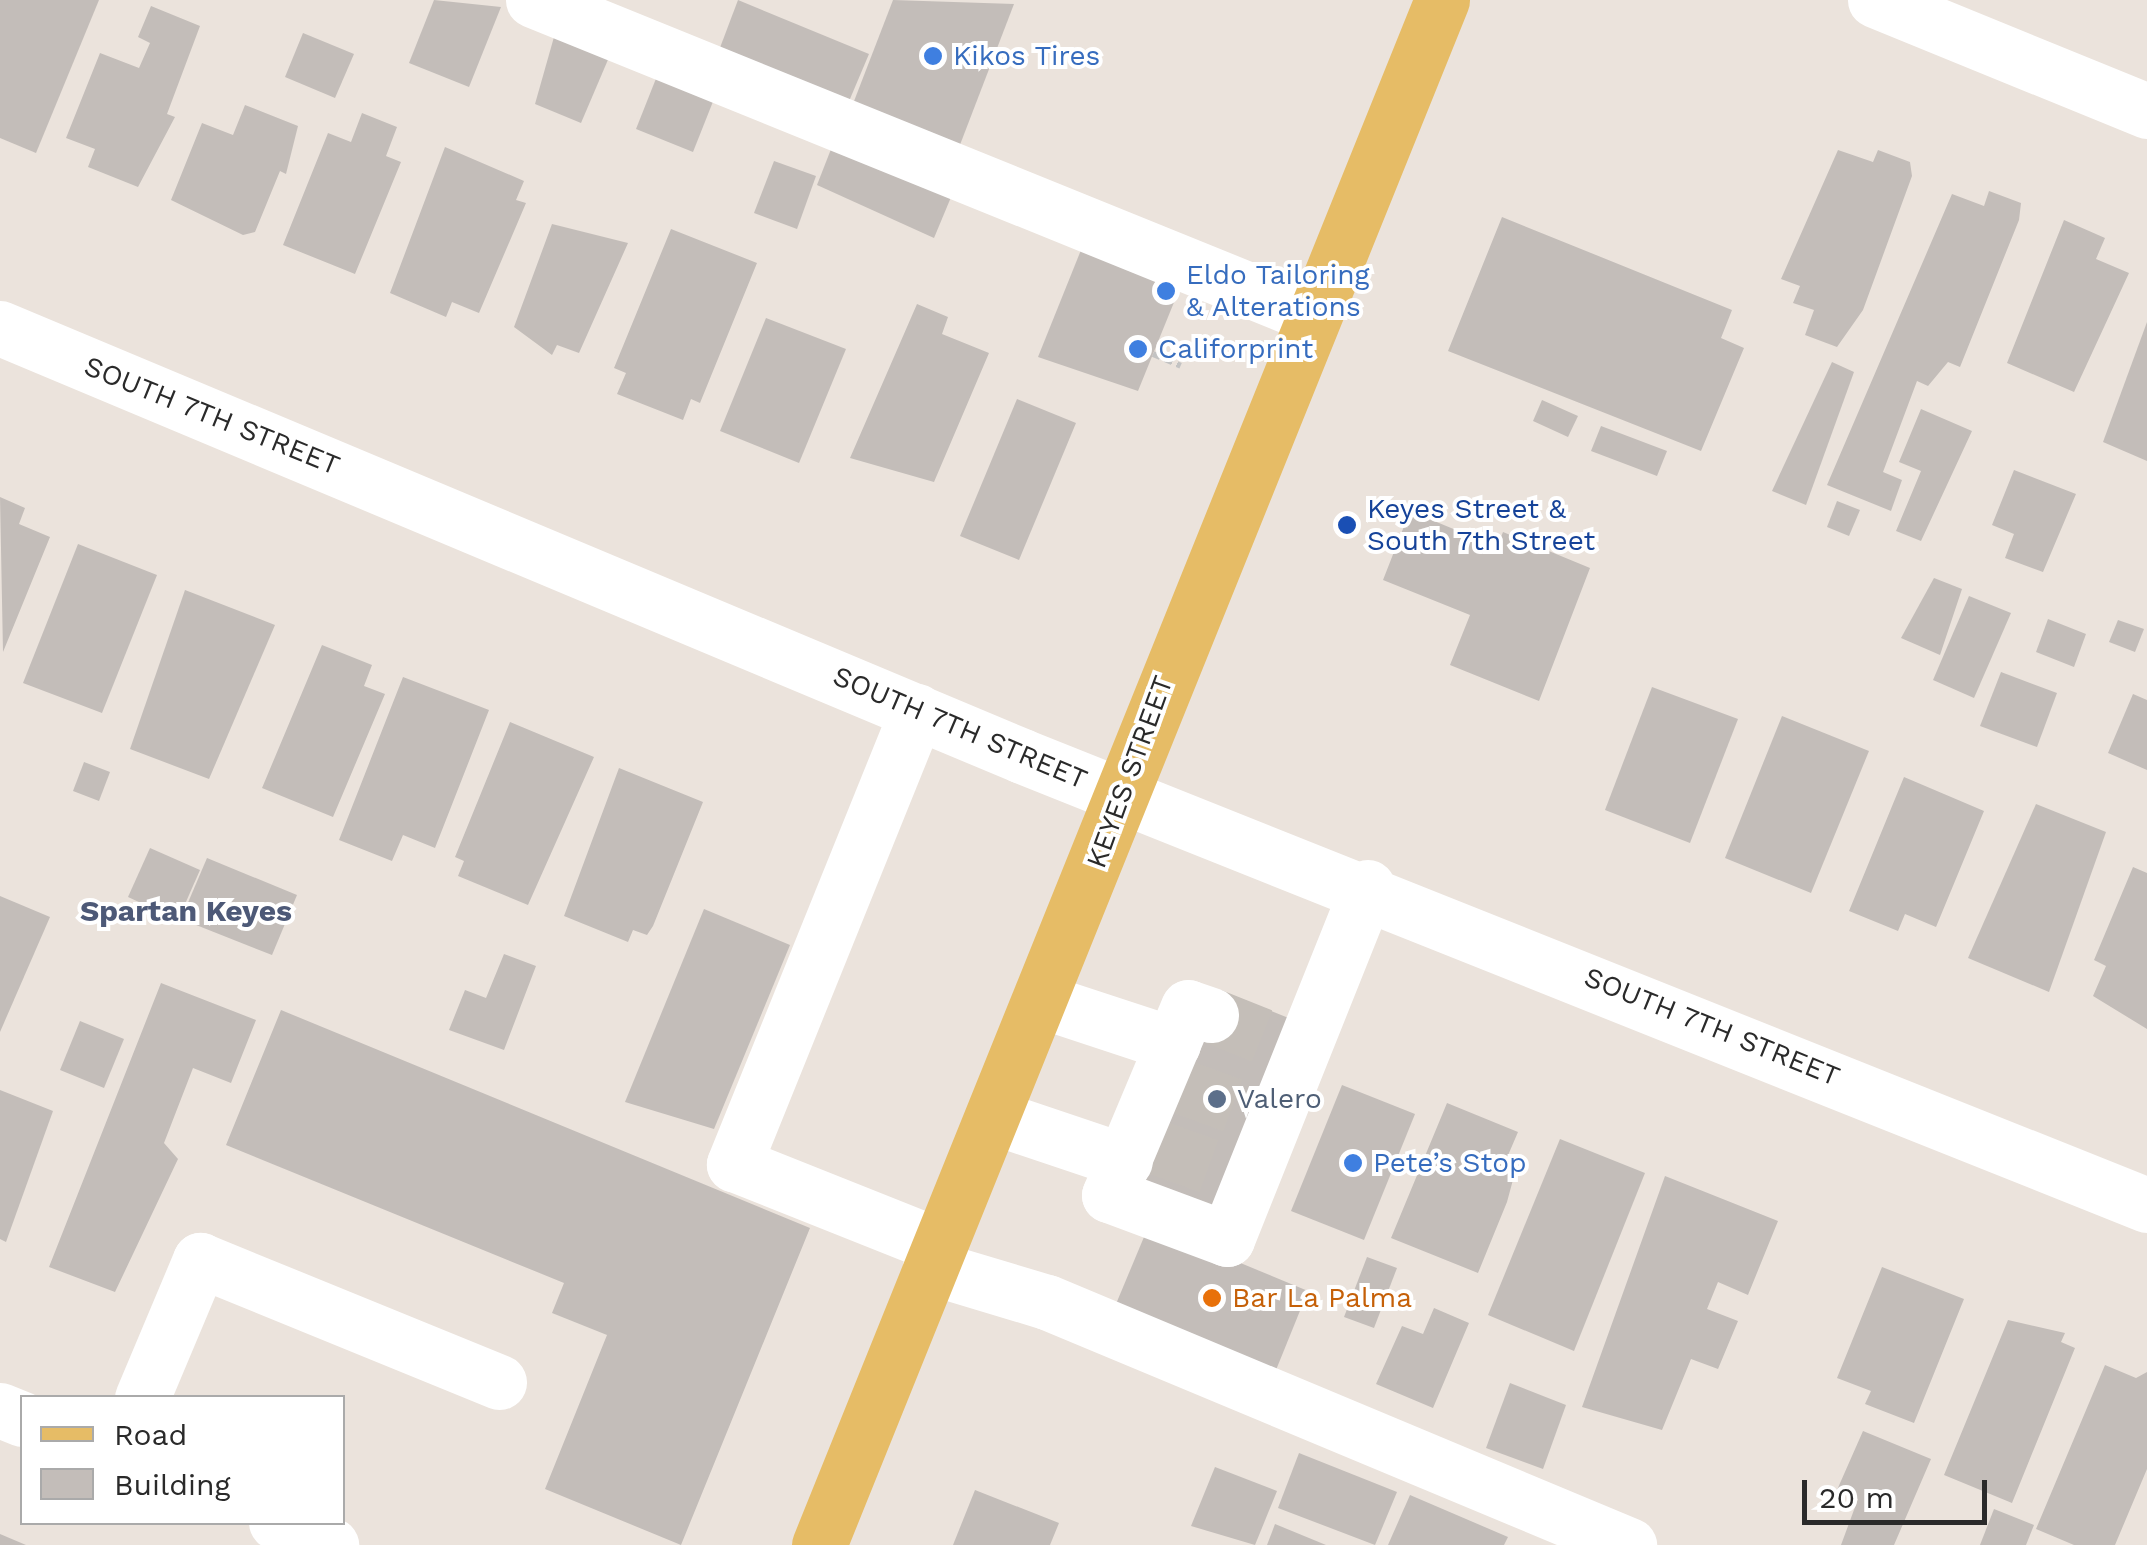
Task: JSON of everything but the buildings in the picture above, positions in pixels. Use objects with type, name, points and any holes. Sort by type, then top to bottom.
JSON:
[{"type":"main road","name":"KEYES STREET","points":[[819,1545],[994,1117],[1116,794],[1442,0]]},
{"type":"street","points":[[533,0],[1313,316]]},
{"type":"street","points":[[1875,0],[2147,111]]},
{"type":"street","name":"SOUTH 7TH STREET","points":[[0,328],[1116,794],[1368,887],[2147,1205]]},
{"type":"street","points":[[917,711],[734,1164],[935,1256],[1629,1545]]},
{"type":"street","points":[[1040,1000],[1181,1056],[1139,1148],[1109,1195],[1227,1239],[1240,1177],[1292,1047],[1368,887]]},
{"type":"street","points":[[994,1117],[1139,1148]]},
{"type":"street","points":[[143,1395],[200,1260],[500,1382]]},
{"type":"path","points":[[1153,354],[1181,366]]},
{"type":"tunnel","points":[[1211,1015],[1281,1043]]},
{"type":"tunnel","points":[[1181,1086],[1252,1112]]},
{"type":"tunnel","points":[[1157,1147],[1229,1173]]},
{"type":"place","name":"Kikos Tires","points":[[933,56]]},
{"type":"place","name":"Eldo Tailoring & Alterations","points":[[1166,291]]},
{"type":"place","name":"Califorprint","points":[[1138,349]]},
{"type":"place","name":"Keyes Street & South 7th Street","points":[[1347,525]]},
{"type":"place","name":"Valero","points":[[1217,1099]]},
{"type":"place","name":"Pete’s Stop","points":[[1353,1163]]},
{"type":"place","name":"Bar La Palma","points":[[1212,1298]]},
{"type":"district","name":"Spartan Keyes","points":[[186,911]]}]
